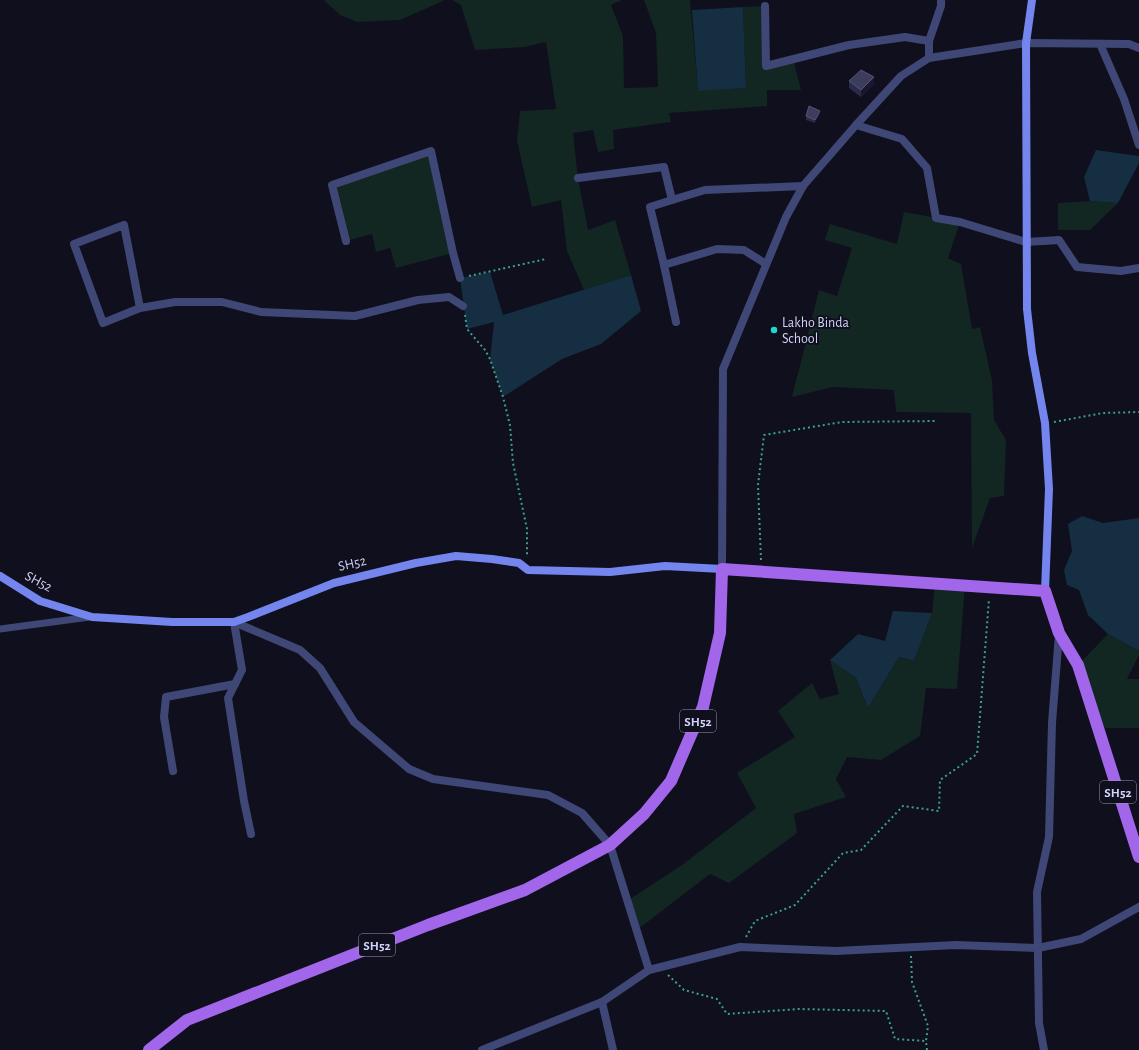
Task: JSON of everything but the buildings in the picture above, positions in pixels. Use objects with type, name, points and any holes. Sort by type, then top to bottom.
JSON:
[{"type":"main road","name":"SH52","points":[[149,1050],[187,1020],[428,925],[525,890],[610,845],[644,814],[671,781],[704,707],[720,633],[722,569],[1045,591],[1059,633],[1078,665],[1139,857]]},
{"type":"street","points":[[929,58],[929,41],[941,6],[941,0]]},
{"type":"street","points":[[1032,0],[1026,43],[1027,309],[1032,353],[1045,423],[1049,489],[1045,591]]},
{"type":"street","points":[[765,6],[766,66],[849,45],[905,37],[929,41]]},
{"type":"street","points":[[722,569],[723,369],[786,217],[803,186],[901,76],[929,58],[1026,43],[1129,44],[1139,48]]},
{"type":"street","points":[[1100,44],[1124,98],[1139,145]]},
{"type":"street","points":[[856,125],[902,139],[926,168],[936,218],[960,222],[1026,242],[1059,240],[1077,267],[1122,271],[1139,268]]},
{"type":"street","points":[[346,241],[332,184],[430,151],[460,278]]},
{"type":"street","points":[[578,178],[664,167],[672,200]]},
{"type":"street","points":[[676,322],[650,207],[705,190],[803,186]]},
{"type":"street","points":[[140,308],[124,225],[74,244],[103,322],[140,308],[174,302],[222,302],[261,312],[355,316],[418,300],[449,297],[464,306]]},
{"type":"street","points":[[664,265],[717,249],[744,250],[766,264]]},
{"type":"street","name":"SH52","points":[[0,576],[40,601],[92,617],[172,622],[234,622],[334,583],[416,563],[456,556],[519,563],[528,570],[564,572],[610,572],[665,566],[722,569]]},
{"type":"street","points":[[234,622],[300,650],[320,668],[354,722],[409,769],[434,779],[548,795],[582,813],[610,845],[649,970]]},
{"type":"street","points":[[234,622],[242,670],[228,698],[244,801],[251,834]]},
{"type":"street","points":[[1044,1050],[1039,1023],[1037,892],[1049,837],[1052,724],[1059,633]]},
{"type":"street","points":[[173,771],[164,717],[166,697],[235,684]]},
{"type":"street","points":[[482,1050],[602,1002],[649,970],[740,947],[836,951],[956,945],[1038,948],[1082,939],[1139,907]]},
{"type":"street","points":[[602,1002],[613,1050]]},
{"type":"lane","points":[[0,629],[92,617]]},
{"type":"path","points":[[478,274],[546,259]]},
{"type":"path","points":[[467,329],[485,350],[490,359],[503,397],[510,424],[513,463],[526,528],[528,570]]},
{"type":"path","points":[[1045,423],[1103,413],[1139,412]]},
{"type":"path","points":[[762,572],[758,485],[764,436],[842,422],[937,421]]},
{"type":"path","points":[[740,947],[755,921],[795,905],[843,853],[861,850],[903,806],[939,811],[940,780],[977,754],[990,587]]},
{"type":"path","points":[[910,947],[912,982],[928,1026],[926,1041],[927,1050]]},
{"type":"path","points":[[660,967],[684,990],[716,999],[727,1014],[800,1009],[886,1011],[895,1039],[926,1041]]},
{"type":"green space","points":[[324,0],[445,0],[400,20],[357,22],[340,15]]},
{"type":"green space","points":[[452,0],[622,0],[611,5],[623,36],[624,88],[658,87],[656,33],[644,0],[690,0],[698,90],[746,88],[743,7],[765,6],[766,66],[793,58],[801,90],[767,90],[767,106],[669,113],[671,122],[613,130],[614,149],[598,152],[593,130],[573,133],[578,178],[588,230],[615,220],[631,275],[584,290],[567,251],[561,200],[532,207],[517,141],[520,111],[556,109],[546,42],[524,47],[475,50],[461,5]]},
{"type":"green space","points":[[431,151],[453,253],[396,268],[390,248],[376,252],[372,234],[346,241],[332,185]]},
{"type":"green space","points":[[1090,201],[1118,203],[1090,230],[1058,230],[1058,203]]},
{"type":"green space","points":[[904,212],[960,222],[948,258],[961,264],[972,329],[980,327],[992,380],[994,420],[1006,440],[1004,496],[990,498],[972,548],[971,413],[896,412],[894,390],[833,387],[792,397],[819,290],[837,296],[852,248],[825,240],[830,224],[897,244]]},
{"type":"green space","points":[[935,583],[965,585],[957,689],[926,688],[920,736],[881,760],[847,757],[836,779],[846,797],[794,814],[797,833],[729,883],[710,874],[637,930],[627,901],[682,865],[756,808],[737,773],[795,737],[778,711],[812,683],[820,699],[839,694],[830,660],[856,678],[868,708],[899,657],[914,661],[932,613]]},
{"type":"green space","points":[[1108,634],[1139,651],[1139,655],[1127,679],[1139,679],[1139,728],[1097,728],[1078,665]]},
{"type":"water","points":[[743,7],[746,88],[698,91],[692,10]]},
{"type":"water","points":[[1096,150],[1139,156],[1139,163],[1118,203],[1090,201],[1084,177]]},
{"type":"water","points":[[490,272],[503,315],[631,275],[641,311],[601,344],[562,359],[503,397],[490,359],[494,322],[467,329],[460,278]]},
{"type":"water","points":[[1082,516],[1103,523],[1139,518],[1139,651],[1108,634],[1088,615],[1079,590],[1067,585],[1064,570],[1072,551],[1068,524]]},
{"type":"water","points":[[893,611],[932,613],[914,661],[899,657],[868,708],[856,678],[830,660],[858,634],[885,641]]},
{"type":"place","name":"Lakho Binda School","points":[[774,330]]}]
